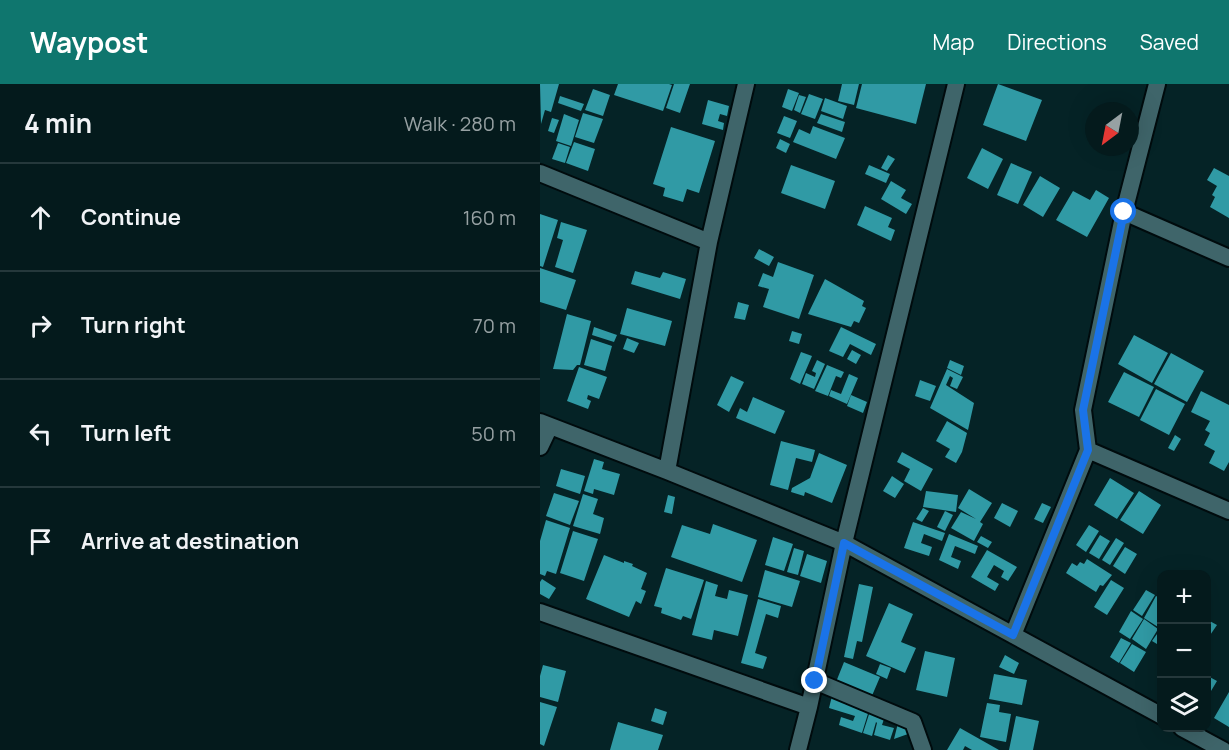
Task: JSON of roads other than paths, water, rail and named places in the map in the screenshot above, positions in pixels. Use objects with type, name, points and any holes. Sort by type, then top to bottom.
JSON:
[{"type":"street","points":[[667,471],[709,242],[746,84]]},
{"type":"street","points":[[798,750],[844,543],[956,84]]},
{"type":"street","points":[[1013,635],[1088,450],[1083,410],[1124,212],[1157,84]]},
{"type":"street","points":[[540,173],[709,242]]},
{"type":"street","points":[[1124,212],[1229,258]]},
{"type":"street","points":[[540,447],[545,424],[844,543],[1157,714]]},
{"type":"street","points":[[1088,450],[1229,511]]},
{"type":"street","points":[[540,612],[809,707]]},
{"type":"street","points":[[815,681],[913,722],[923,750]]},
{"type":"street","points":[[1189,732],[1223,750]]}]
